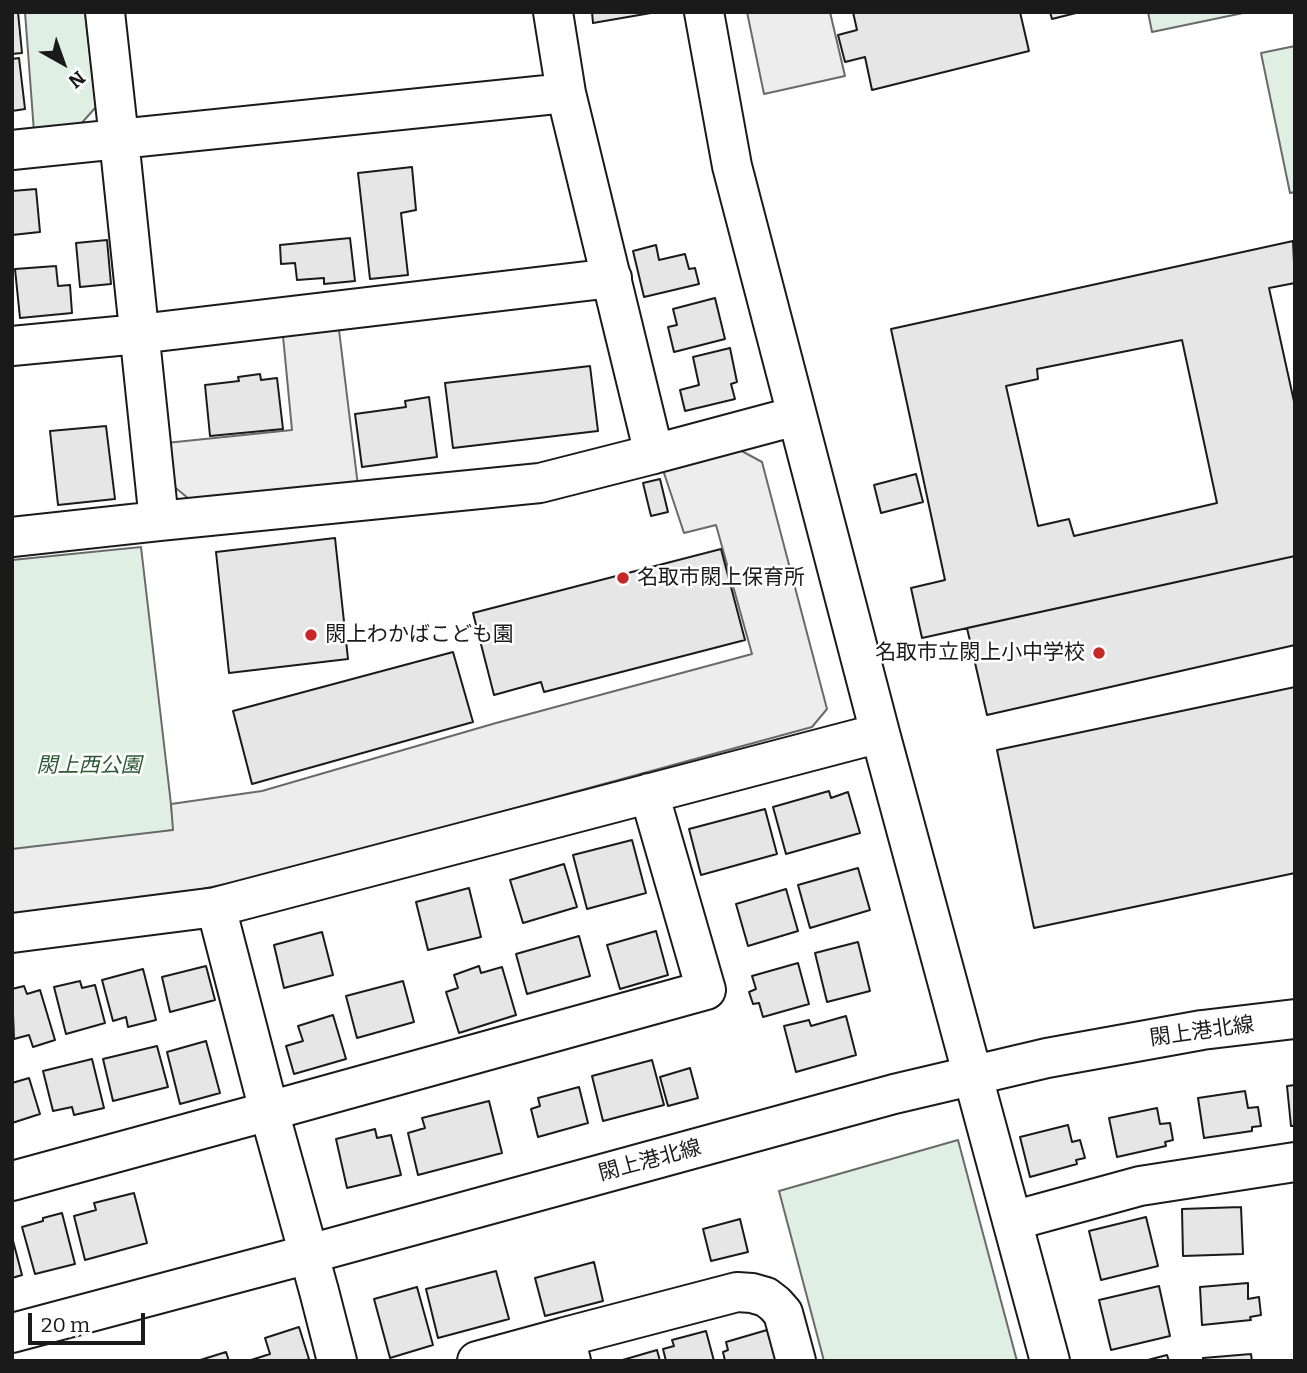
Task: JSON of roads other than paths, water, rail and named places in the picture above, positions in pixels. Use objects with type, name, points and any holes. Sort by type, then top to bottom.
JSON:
[{"type":"street","points":[[105,12],[159,521]]},
{"type":"street","points":[[553,12],[566,93],[654,454]]},
{"type":"street","points":[[704,12],[732,166],[796,416],[1050,1361]]},
{"type":"street","points":[[12,150],[566,93]]},
{"type":"street","points":[[12,346],[138,334],[612,278]]},
{"type":"street","points":[[12,537],[540,483],[796,416]]},
{"type":"street","points":[[12,933],[216,907],[880,733]]},
{"type":"street","points":[[12,1181],[706,990],[649,793]]},
{"type":"street","points":[[216,907],[337,1361]]},
{"type":"street","name":"閖上港北線","points":[[12,1333],[894,1094],[1047,1058],[1176,1034],[1295,1019]]},
{"type":"street","points":[[1012,1221],[1140,1186],[1295,1162]]},
{"type":"street","points":[[477,1361],[568,1349],[737,1292],[766,1297],[783,1312],[796,1361]]},
{"type":"place","name":"名取市閖上保育所","points":[[623,578]]},
{"type":"place","name":"閖上わかばこども園","points":[[311,635]]},
{"type":"place","name":"名取市立閖上小中学校","points":[[1099,653]]},
{"type":"park label","name":"閖上西公園","points":[[89,766]]}]
